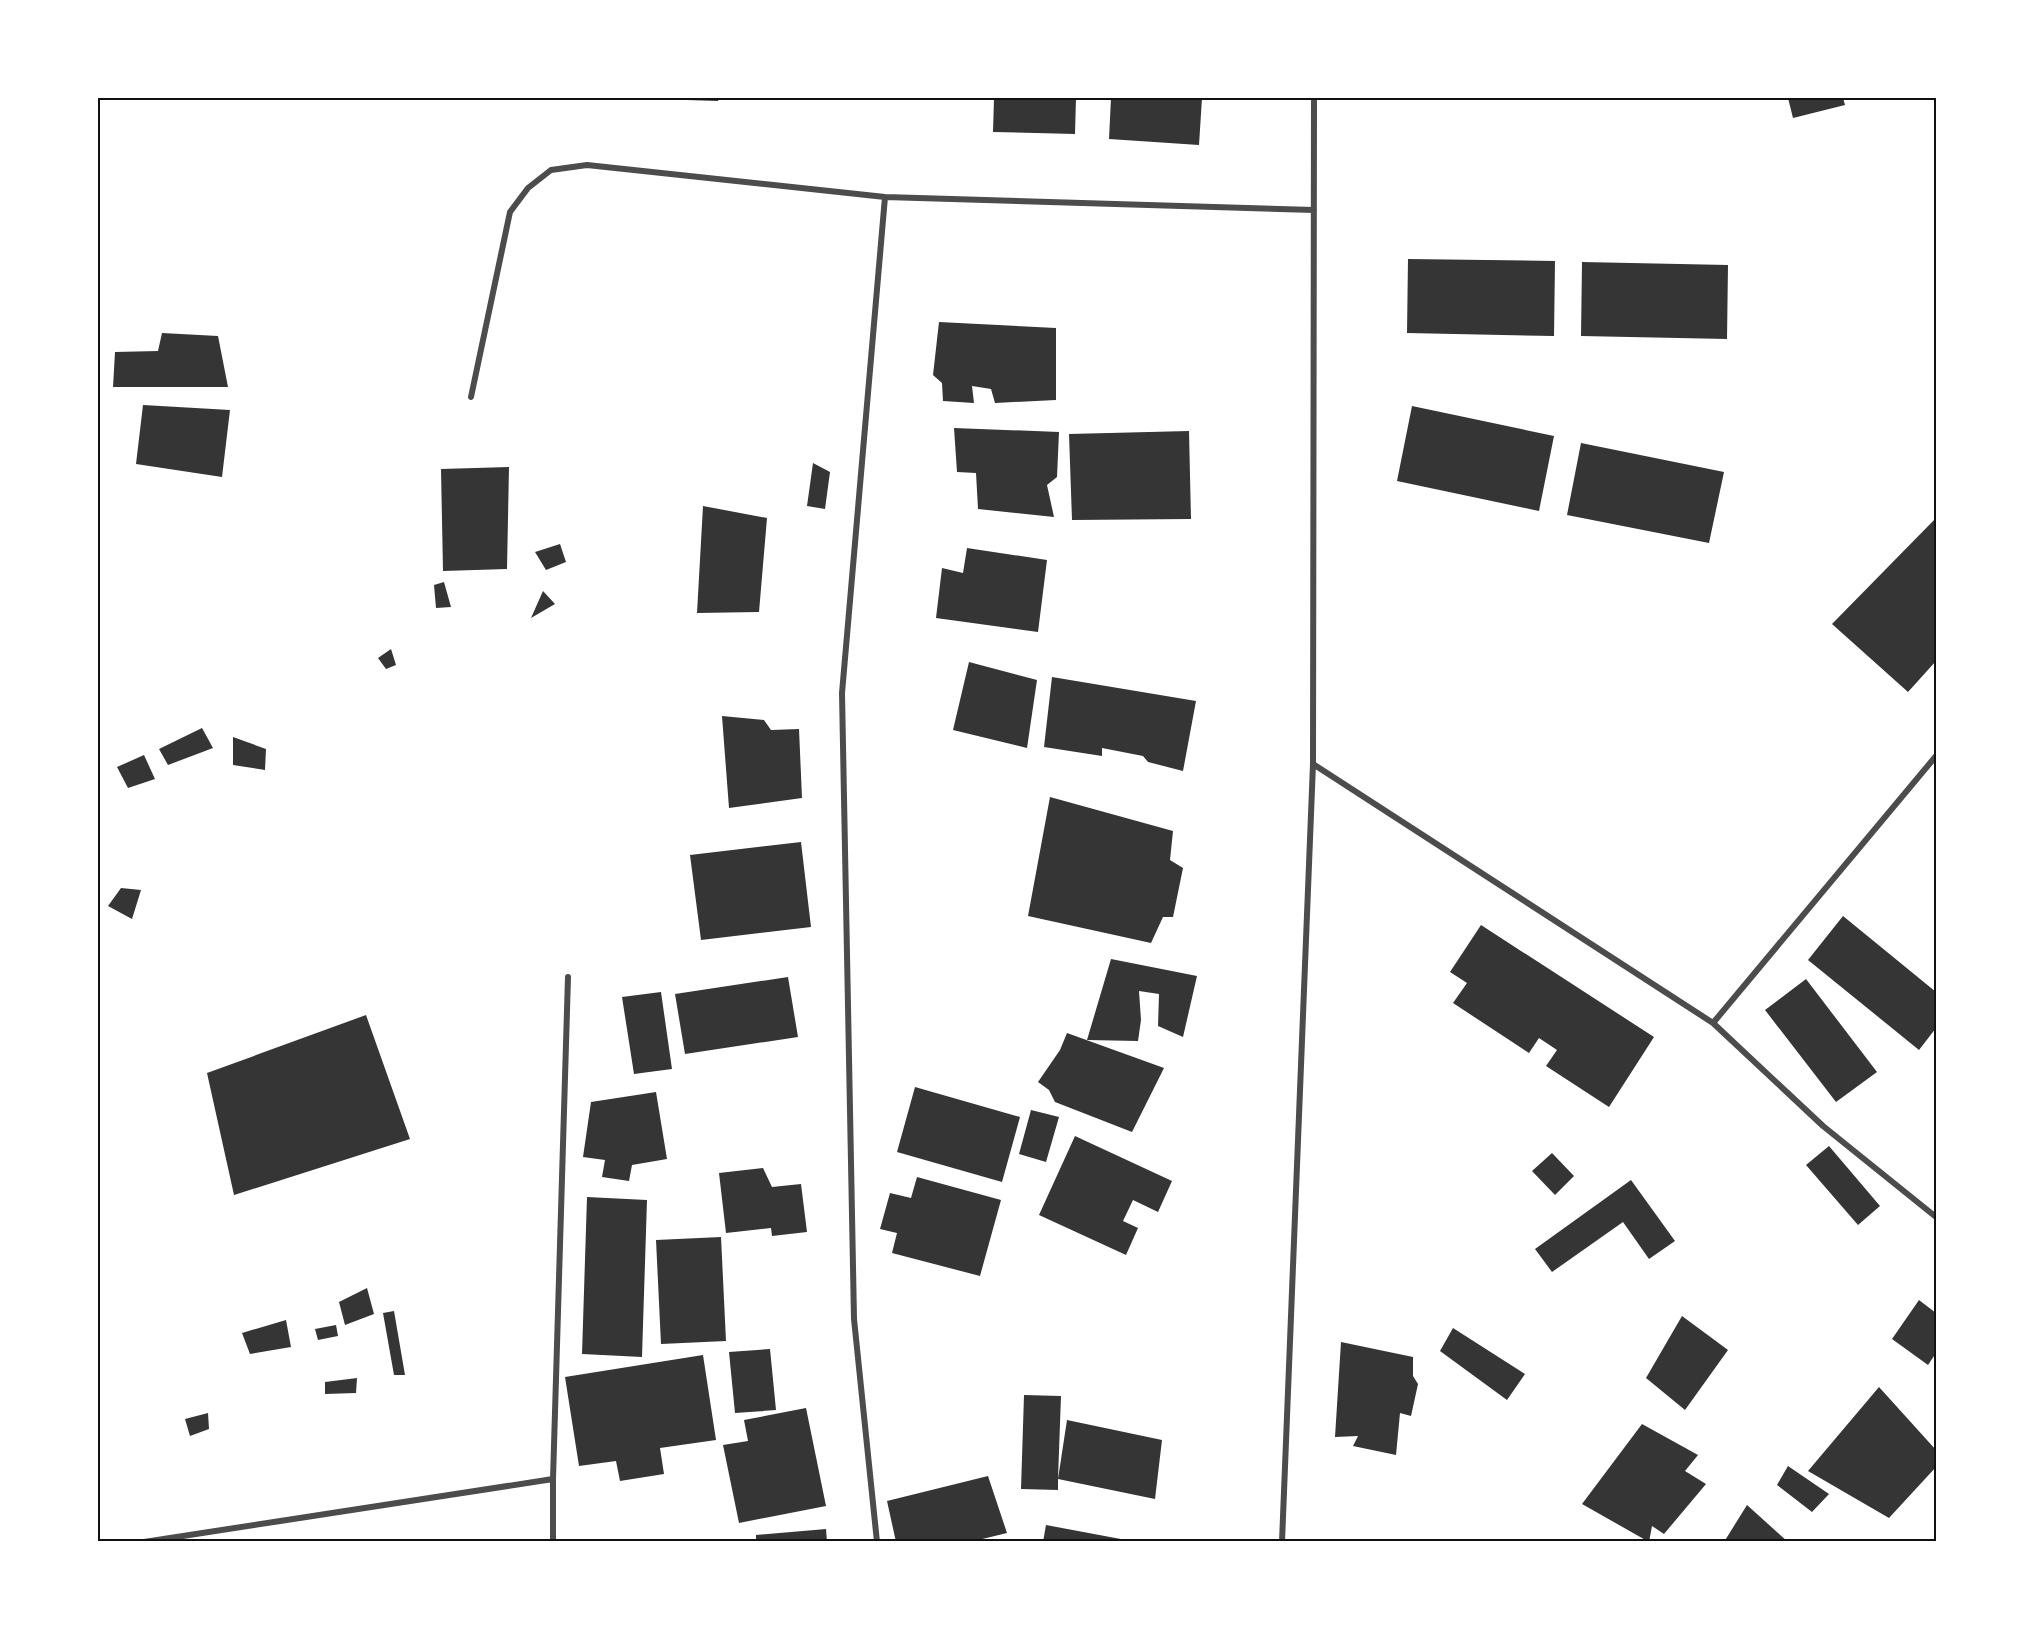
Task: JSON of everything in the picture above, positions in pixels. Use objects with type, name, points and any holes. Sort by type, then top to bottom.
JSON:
[{"type":"street","points":[[1282,1542],[1313,764],[1314,98]]},
{"type":"street","points":[[471,397],[510,212],[528,188],[551,171],[587,165],[885,197],[1314,210]]},
{"type":"street","points":[[877,1542],[854,1319],[842,693],[885,197]]},
{"type":"street","points":[[1713,1023],[1936,756]]},
{"type":"street","points":[[1313,764],[1713,1023],[1822,1126],[1936,1217]]},
{"type":"street","points":[[553,1542],[568,977]]},
{"type":"street","points":[[144,1542],[553,1479]]},
{"type":"building","points":[[655,98],[719,98],[718,101]]},
{"type":"building","points":[[994,98],[1076,98],[1075,134],[993,132]]},
{"type":"building","points":[[1111,98],[1202,98],[1199,145],[1109,139]]},
{"type":"building","points":[[1788,98],[1843,98],[1845,105],[1793,118]]},
{"type":"building","points":[[1408,259],[1555,261],[1554,336],[1407,333]]},
{"type":"building","points":[[1582,262],[1728,265],[1727,339],[1581,336]]},
{"type":"building","points":[[939,322],[1056,328],[1056,400],[995,403],[991,389],[972,386],[974,403],[943,401],[942,383],[933,375]]},
{"type":"building","points":[[162,333],[218,336],[228,387],[113,387],[115,352],[158,351]]},
{"type":"building","points":[[143,405],[230,410],[222,477],[136,464]]},
{"type":"building","points":[[1412,406],[1554,436],[1539,511],[1397,481]]},
{"type":"building","points":[[954,428],[1059,432],[1057,477],[1047,485],[1054,517],[978,509],[976,473],[957,472]]},
{"type":"building","points":[[1189,431],[1191,519],[1072,520],[1069,434]]},
{"type":"building","points":[[1581,443],[1724,472],[1709,543],[1567,515]]},
{"type":"building","points":[[813,463],[830,472],[825,509],[807,506]]},
{"type":"building","points":[[509,467],[507,569],[443,571],[441,469]]},
{"type":"building","points":[[703,506],[767,518],[759,612],[697,613]]},
{"type":"building","points":[[1936,518],[1936,661],[1908,692],[1832,624]]},
{"type":"building","points":[[560,544],[566,562],[546,570],[535,552]]},
{"type":"building","points":[[967,548],[1047,560],[1038,632],[936,618],[942,568],[963,573]]},
{"type":"building","points":[[444,582],[451,607],[436,608],[434,585]]},
{"type":"building","points":[[543,591],[555,604],[531,618]]},
{"type":"building","points":[[391,649],[396,665],[386,669],[378,658]]},
{"type":"building","points":[[969,662],[1037,680],[1027,748],[953,730]]},
{"type":"building","points":[[1052,677],[1196,701],[1183,771],[1148,762],[1143,756],[1102,748],[1102,756],[1044,747]]},
{"type":"building","points":[[722,716],[764,720],[771,730],[799,729],[802,798],[729,808]]},
{"type":"building","points":[[202,728],[213,748],[168,765],[159,749]]},
{"type":"building","points":[[233,737],[266,749],[265,770],[233,765]]},
{"type":"building","points":[[144,755],[155,779],[128,788],[117,767]]},
{"type":"building","points":[[1050,797],[1173,831],[1170,860],[1183,868],[1173,917],[1163,917],[1151,943],[1028,916]]},
{"type":"building","points":[[801,842],[811,927],[701,940],[690,855]]},
{"type":"building","points":[[121,888],[141,890],[132,919],[108,906]]},
{"type":"building","points":[[1843,916],[1936,992],[1936,1028],[1919,1050],[1808,960]]},
{"type":"building","points":[[1481,925],[1654,1037],[1609,1107],[1546,1066],[1557,1050],[1539,1038],[1529,1053],[1453,1003],[1467,983],[1450,972]]},
{"type":"building","points":[[1111,959],[1197,976],[1183,1037],[1158,1026],[1159,994],[1139,991],[1141,1020],[1138,1041],[1087,1040]]},
{"type":"building","points":[[788,977],[798,1037],[685,1054],[675,994]]},
{"type":"building","points":[[1806,979],[1877,1072],[1836,1102],[1765,1010]]},
{"type":"building","points":[[661,992],[672,1069],[634,1074],[622,997]]},
{"type":"building","points":[[366,1015],[410,1139],[234,1195],[207,1073]]},
{"type":"building","points":[[1067,1033],[1164,1068],[1132,1132],[1055,1102],[1049,1090],[1038,1082],[1060,1050]]},
{"type":"building","points":[[915,1087],[1020,1117],[1002,1182],[897,1152]]},
{"type":"building","points":[[656,1092],[667,1159],[632,1165],[629,1181],[602,1177],[605,1160],[583,1157],[591,1102]]},
{"type":"building","points":[[1031,1110],[1059,1117],[1046,1162],[1019,1154]]},
{"type":"building","points":[[1075,1136],[1172,1181],[1158,1212],[1133,1200],[1123,1221],[1138,1228],[1126,1255],[1039,1215]]},
{"type":"building","points":[[1829,1146],[1880,1206],[1858,1225],[1806,1165]]},
{"type":"building","points":[[1552,1153],[1574,1176],[1555,1195],[1532,1171]]},
{"type":"building","points":[[763,1168],[772,1187],[801,1184],[807,1232],[772,1236],[771,1228],[726,1233],[719,1173]]},
{"type":"building","points":[[917,1177],[1001,1200],[980,1276],[892,1253],[897,1233],[880,1229],[890,1193],[911,1198]]},
{"type":"building","points":[[1631,1180],[1675,1241],[1649,1259],[1623,1222],[1552,1272],[1535,1249]]},
{"type":"building","points":[[587,1197],[647,1200],[642,1357],[582,1354]]},
{"type":"building","points":[[721,1237],[726,1341],[661,1344],[656,1240]]},
{"type":"building","points":[[367,1288],[374,1314],[345,1325],[339,1302]]},
{"type":"building","points":[[1919,1300],[1936,1313],[1936,1353],[1928,1365],[1892,1339]]},
{"type":"building","points":[[394,1311],[405,1375],[394,1375],[383,1313]]},
{"type":"building","points":[[1682,1316],[1728,1350],[1685,1410],[1646,1378]]},
{"type":"building","points":[[286,1320],[291,1347],[250,1354],[242,1333]]},
{"type":"building","points":[[336,1325],[338,1336],[318,1340],[315,1329]]},
{"type":"building","points":[[1453,1328],[1525,1374],[1507,1400],[1440,1351]]},
{"type":"building","points":[[1341,1342],[1413,1357],[1413,1376],[1418,1384],[1411,1416],[1400,1413],[1396,1455],[1353,1446],[1358,1436],[1335,1437]]},
{"type":"building","points":[[770,1349],[776,1410],[735,1413],[729,1352]]},
{"type":"building","points":[[703,1355],[716,1440],[660,1448],[664,1474],[620,1481],[616,1461],[579,1466],[565,1377]]},
{"type":"building","points":[[357,1378],[356,1393],[325,1394],[325,1382]]},
{"type":"building","points":[[1879,1387],[1936,1450],[1936,1467],[1889,1518],[1808,1471]]},
{"type":"building","points":[[1024,1395],[1061,1396],[1058,1490],[1021,1489]]},
{"type":"building","points":[[806,1408],[826,1506],[739,1523],[723,1445],[748,1441],[744,1420]]},
{"type":"building","points":[[208,1413],[209,1429],[190,1436],[185,1419]]},
{"type":"building","points":[[1067,1420],[1162,1440],[1155,1499],[1058,1479]]},
{"type":"building","points":[[1642,1424],[1698,1455],[1685,1471],[1706,1484],[1664,1534],[1652,1526],[1649,1542],[1582,1504]]},
{"type":"building","points":[[1788,1466],[1829,1494],[1812,1512],[1777,1485]]},
{"type":"building","points":[[988,1476],[1007,1533],[970,1542],[896,1542],[887,1501]]},
{"type":"building","points":[[1747,1505],[1788,1542],[1724,1542]]},
{"type":"building","points":[[1046,1525],[1126,1540],[1125,1542],[1043,1542]]},
{"type":"building","points":[[826,1529],[827,1542],[756,1542],[756,1535]]}]
